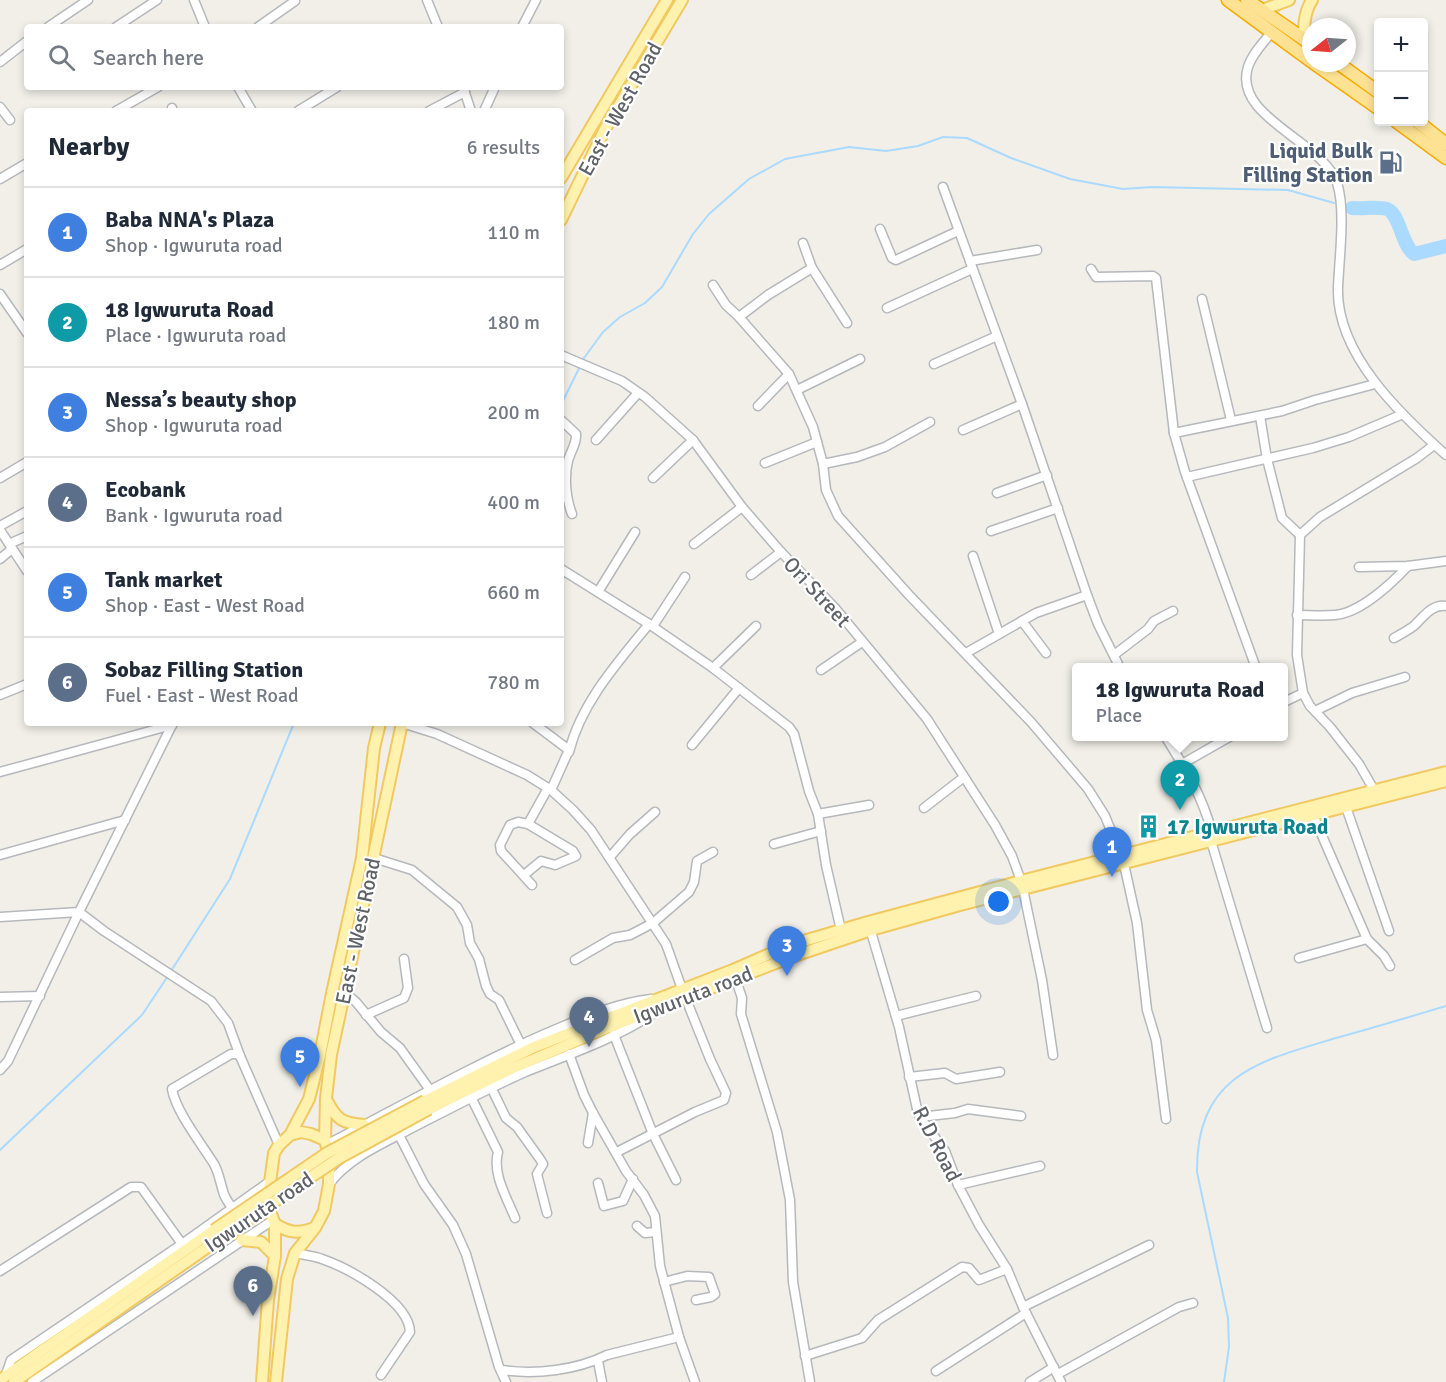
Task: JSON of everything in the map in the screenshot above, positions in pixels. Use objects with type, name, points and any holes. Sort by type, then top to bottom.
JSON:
[{"type":"highway","points":[[1228,0],[1302,55]]},
{"type":"highway","points":[[1247,0],[1302,38]]},
{"type":"highway","points":[[1326,72],[1374,105]]},
{"type":"highway","points":[[1350,72],[1374,89]]},
{"type":"highway","points":[[1402,126],[1446,158]]},
{"type":"highway","points":[[1423,126],[1446,144]]},
{"type":"main road","name":"East - West Road","points":[[564,214],[605,129],[682,0]]},
{"type":"main road","points":[[1262,10],[1289,0]]},
{"type":"main road","points":[[1305,18],[1312,0]]},
{"type":"main road","name":"East - West Road","points":[[564,173],[665,3]]},
{"type":"main road","points":[[665,3],[674,14]]},
{"type":"main road","name":"East - West Road","points":[[326,1143],[326,1098],[331,1055],[343,995],[374,748],[379,726]]},
{"type":"main road","name":"East - West Road","points":[[290,1135],[309,1099],[351,933],[374,858],[401,726]]},
{"type":"main road","name":"Igwuruta road","points":[[684,994],[736,980],[869,926],[1446,772]]},
{"type":"main road","name":"Igwuruta road","points":[[1211,836],[1312,815],[1446,781]]},
{"type":"main road","name":"Igwuruta road","points":[[7,1380],[217,1234],[427,1105],[607,1028],[790,945],[841,930],[869,926]]},
{"type":"main road","points":[[326,1098],[333,1113],[340,1119],[349,1124],[364,1125]]},
{"type":"main road","points":[[262,1382],[268,1300],[276,1256],[274,1222],[269,1209],[269,1182],[274,1153],[279,1145],[290,1135],[301,1132],[326,1143],[329,1155],[329,1184],[324,1211],[315,1228],[295,1253],[287,1279],[276,1382]]},
{"type":"main road","points":[[274,1222],[293,1233],[315,1228]]},
{"type":"main road","points":[[242,1240],[261,1242],[276,1256]]},
{"type":"street","points":[[52,24],[88,0]]},
{"type":"street","points":[[121,24],[157,0]]},
{"type":"street","points":[[204,0],[195,3],[204,24]]},
{"type":"street","points":[[427,0],[437,24]]},
{"type":"street","points":[[524,24],[536,0]]},
{"type":"street","points":[[262,24],[295,1]]},
{"type":"street","points":[[1271,33],[1249,64],[1247,85],[1250,94],[1271,120],[1320,158],[1333,172],[1340,195],[1341,209],[1338,291],[1340,305],[1358,356],[1375,384],[1446,455]]},
{"type":"street","points":[[0,62],[24,43]]},
{"type":"street","points":[[121,108],[153,90]]},
{"type":"street","points":[[240,90],[250,108]]},
{"type":"street","points":[[303,108],[332,90]]},
{"type":"street","points":[[434,108],[464,90],[470,108]]},
{"type":"street","points":[[485,108],[494,90]]},
{"type":"street","points":[[0,107],[10,120]]},
{"type":"street","points":[[0,179],[24,165]]},
{"type":"street","points":[[943,187],[1047,475],[1087,596],[1118,663]]},
{"type":"street","points":[[880,229],[892,258],[896,260],[958,231]]},
{"type":"street","points":[[802,243],[812,268],[847,323]]},
{"type":"street","points":[[887,308],[971,265],[1037,250]]},
{"type":"street","points":[[0,266],[24,251]]},
{"type":"street","points":[[739,317],[768,295],[812,268]]},
{"type":"street","points":[[1090,269],[1096,277],[1153,276],[1155,278],[1174,433],[1187,477],[1254,663]]},
{"type":"street","points":[[713,285],[726,305],[789,374],[808,412],[823,464],[826,490],[838,516],[909,595],[1031,722],[1088,789],[1105,816],[1123,859],[1137,923],[1147,1010],[1156,1040],[1166,1119]]},
{"type":"street","points":[[0,294],[24,328]]},
{"type":"street","points":[[1202,299],[1231,420]]},
{"type":"street","points":[[934,364],[997,336]]},
{"type":"street","name":"Ori Street","points":[[564,356],[622,381],[681,428],[693,440],[742,507],[835,608],[927,719],[1012,856],[1022,885],[1042,980],[1053,1055]]},
{"type":"street","points":[[797,390],[860,359]]},
{"type":"street","points":[[758,406],[789,374]]},
{"type":"street","points":[[1174,433],[1260,416],[1375,384]]},
{"type":"street","points":[[596,440],[638,393]]},
{"type":"street","points":[[963,430],[1022,404]]},
{"type":"street","points":[[1187,477],[1217,468],[1239,466],[1313,448],[1403,414]]},
{"type":"street","points":[[1260,416],[1267,459],[1282,518],[1300,535]]},
{"type":"street","points":[[564,422],[574,430],[577,439],[567,465],[568,503],[572,514]]},
{"type":"street","points":[[823,464],[857,457],[885,447],[930,422]]},
{"type":"street","points":[[653,478],[693,440]]},
{"type":"street","points":[[765,463],[817,442]]},
{"type":"street","points":[[1374,790],[1359,764],[1303,693],[1298,668],[1300,535],[1320,517],[1417,458],[1434,445]]},
{"type":"street","points":[[0,478],[24,464]]},
{"type":"street","points":[[997,493],[1047,475]]},
{"type":"street","points":[[694,544],[742,507]]},
{"type":"street","points":[[991,531],[1058,508]]},
{"type":"street","points":[[24,513],[0,528],[24,567]]},
{"type":"street","points":[[598,592],[635,532]]},
{"type":"street","points":[[0,559],[10,547],[24,538]]},
{"type":"street","points":[[751,575],[781,552]]},
{"type":"street","points":[[973,556],[999,634]]},
{"type":"street","points":[[1359,567],[1408,566],[1446,561]]},
{"type":"street","points":[[1297,615],[1336,615],[1351,609],[1378,594],[1408,566]]},
{"type":"street","points":[[564,571],[651,625],[713,668],[794,734],[809,791],[818,814],[826,865],[841,930]]},
{"type":"street","points":[[528,824],[569,752],[598,688],[651,625],[686,577]]},
{"type":"street","points":[[966,653],[1045,609],[1087,596]]},
{"type":"street","points":[[1394,638],[1414,626],[1432,609],[1439,605],[1446,606]]},
{"type":"street","points":[[1114,655],[1148,629],[1154,621],[1173,611]]},
{"type":"street","points":[[1022,621],[1046,653]]},
{"type":"street","points":[[713,668],[756,626]]},
{"type":"street","points":[[821,670],[862,642]]},
{"type":"street","points":[[1315,711],[1352,693],[1405,677]]},
{"type":"street","points":[[0,695],[24,685]]},
{"type":"street","points":[[692,745],[739,688]]},
{"type":"street","points":[[1288,700],[1303,693]]},
{"type":"street","points":[[0,772],[166,726]]},
{"type":"street","points":[[0,1070],[8,1061],[78,912],[172,726]]},
{"type":"street","points":[[412,726],[480,752],[527,775],[549,789],[585,824],[666,944],[710,1059],[726,1093],[724,1100],[695,1112],[617,1152]]},
{"type":"street","points":[[537,726],[566,746],[569,752]]},
{"type":"street","points":[[1168,741],[1205,805],[1211,836],[1267,1028]]},
{"type":"street","points":[[1182,764],[1222,741]]},
{"type":"street","points":[[924,808],[964,777]]},
{"type":"street","points":[[818,814],[869,805]]},
{"type":"street","points":[[1346,807],[1389,931]]},
{"type":"street","points":[[609,857],[655,812]]},
{"type":"street","points":[[1312,815],[1367,939],[1384,956],[1390,966]]},
{"type":"street","points":[[0,855],[125,820]]},
{"type":"street","points":[[524,875],[541,861],[558,865],[576,856],[573,851],[528,824],[518,822],[510,825],[500,845],[501,851],[532,885]]},
{"type":"street","points":[[774,844],[821,831]]},
{"type":"street","points":[[575,960],[613,938],[630,935],[653,923],[690,892],[697,861],[713,852]]},
{"type":"street","points":[[374,858],[412,870],[458,907],[479,959],[486,986],[490,993],[499,1000],[521,1045]]},
{"type":"street","points":[[0,917],[78,912],[211,1001],[228,1023],[279,1145]]},
{"type":"street","name":"R.D Road","points":[[869,926],[896,1016],[920,1117],[945,1151],[958,1185],[979,1225],[1007,1269],[1058,1374]]},
{"type":"street","points":[[1299,957],[1367,939]]},
{"type":"street","points":[[366,1015],[404,998],[408,988],[404,959]]},
{"type":"street","points":[[736,980],[742,998],[741,1014],[777,1132],[790,1200],[793,1282],[810,1382]]},
{"type":"street","points":[[343,995],[350,997],[381,1032],[400,1048],[430,1090]]},
{"type":"street","points":[[0,997],[40,996]]},
{"type":"street","points":[[896,1016],[976,996]]},
{"type":"street","points":[[326,1143],[521,1045],[618,1004],[660,1003]]},
{"type":"street","points":[[329,1184],[341,1168],[357,1157],[492,1087],[629,1029],[660,1003]]},
{"type":"street","points":[[614,1035],[653,1134],[676,1180]]},
{"type":"street","points":[[232,1208],[223,1193],[221,1180],[214,1165],[176,1100],[172,1089],[231,1054],[236,1053],[240,1056]]},
{"type":"street","points":[[569,1054],[593,1113],[655,1216],[660,1266],[679,1337],[695,1382]]},
{"type":"street","points":[[909,1077],[945,1073],[956,1079],[1000,1072]]},
{"type":"street","points":[[492,1087],[506,1118],[517,1127],[543,1164],[537,1174],[547,1213]]},
{"type":"street","points":[[471,1097],[498,1152],[495,1162],[497,1171],[515,1218]]},
{"type":"street","points":[[920,1117],[955,1113],[968,1109],[1021,1116]]},
{"type":"street","points":[[588,1143],[593,1113]]},
{"type":"street","points":[[399,1135],[424,1184],[453,1225],[466,1254],[499,1367],[506,1382]]},
{"type":"street","points":[[958,1185],[1040,1166]]},
{"type":"street","points":[[598,1183],[604,1206],[623,1200],[633,1179]]},
{"type":"street","points":[[7,1380],[11,1360],[182,1245],[269,1182]]},
{"type":"street","points":[[0,1271],[131,1187],[141,1187],[182,1245]]},
{"type":"street","points":[[32,1382],[242,1240],[274,1222]]},
{"type":"street","points":[[637,1226],[645,1233],[656,1232]]},
{"type":"street","points":[[936,1371],[1025,1310],[1149,1245]]},
{"type":"street","points":[[295,1253],[322,1259],[356,1275],[373,1285],[399,1308],[407,1320],[410,1332],[381,1376]]},
{"type":"street","points":[[805,1356],[862,1338],[878,1320],[962,1267],[969,1268],[979,1280],[1007,1269]]},
{"type":"street","points":[[664,1282],[687,1276],[709,1277],[714,1296],[696,1300]]},
{"type":"street","points":[[1030,1382],[1058,1374],[1179,1306],[1193,1303]]},
{"type":"street","points":[[502,1370],[546,1370],[584,1365],[598,1361],[607,1355],[679,1337]]},
{"type":"street","points":[[598,1361],[602,1382]]},
{"type":"waterway","points":[[564,399],[584,358],[603,332],[620,317],[645,303],[662,287],[693,234],[709,214],[749,179],[785,159],[849,147],[886,151],[918,146],[943,137],[967,138],[1011,158],[1070,179],[1123,189],[1152,187],[1288,190],[1334,203]]},
{"type":"waterway","points":[[1352,208],[1387,209],[1395,217],[1406,243],[1414,254],[1446,246]]},
{"type":"waterway","points":[[171,971],[230,879],[293,726]]},
{"type":"waterway","points":[[0,1150],[142,1015],[168,976]]},
{"type":"waterway","points":[[1224,1382],[1229,1347],[1228,1318],[1197,1172],[1200,1139],[1207,1113],[1220,1093],[1237,1077],[1258,1065],[1308,1046],[1446,1006]]},
{"type":"place","name":"Liquid Bulk Filling Station","points":[[1391,163]]},
{"type":"place","name":"18 Igwuruta Road","points":[[1180,810]]},
{"type":"place","name":"17 Igwuruta Road","points":[[1149,827]]},
{"type":"place","name":"Baba NNA's Plaza","points":[[1112,877]]},
{"type":"place","name":"Nessa’s beauty shop","points":[[787,976]]},
{"type":"place","name":"Ecobank","points":[[589,1047]]},
{"type":"place","name":"Tank market","points":[[300,1087]]},
{"type":"place","name":"Sobaz Filling Station","points":[[253,1316]]}]
